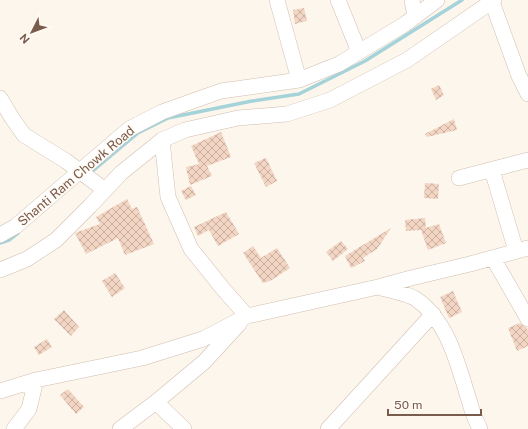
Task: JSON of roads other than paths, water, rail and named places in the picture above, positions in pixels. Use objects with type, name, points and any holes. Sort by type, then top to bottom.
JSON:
[{"type":"street","points":[[277,0],[299,80]]},
{"type":"street","points":[[338,0],[359,52]]},
{"type":"street","points":[[412,0],[415,16]]},
{"type":"street","name":"Shanti Ram Chowk Road","points":[[0,235],[16,226],[82,172],[129,129],[162,112],[222,92],[299,80],[339,64],[405,24],[437,0]]},
{"type":"street","points":[[0,270],[27,260],[56,240],[90,206],[101,187],[162,140],[193,128],[238,118],[287,114],[330,100],[407,60],[493,1],[519,76],[528,94]]},
{"type":"street","points":[[0,98],[24,135],[82,172],[101,187]]},
{"type":"street","points":[[162,140],[168,197],[191,249],[247,316]]},
{"type":"street","points":[[459,178],[528,160]]},
{"type":"street","points":[[0,391],[36,380],[142,358],[203,339],[247,316],[378,287],[522,250],[492,170]]},
{"type":"street","points":[[493,258],[528,319]]},
{"type":"street","points":[[378,287],[416,298],[433,314],[445,333],[452,348],[460,369],[470,405],[480,429]]},
{"type":"street","points":[[328,429],[433,314]]},
{"type":"street","points":[[120,429],[156,402],[204,362],[247,316]]},
{"type":"street","points":[[14,429],[28,409],[36,380]]},
{"type":"street","points":[[156,402],[184,429]]},
{"type":"waterway","points":[[89,174],[138,133],[168,118],[252,101],[299,94],[365,61],[462,0]]},
{"type":"waterway","points":[[0,243],[9,240],[18,233]]}]
